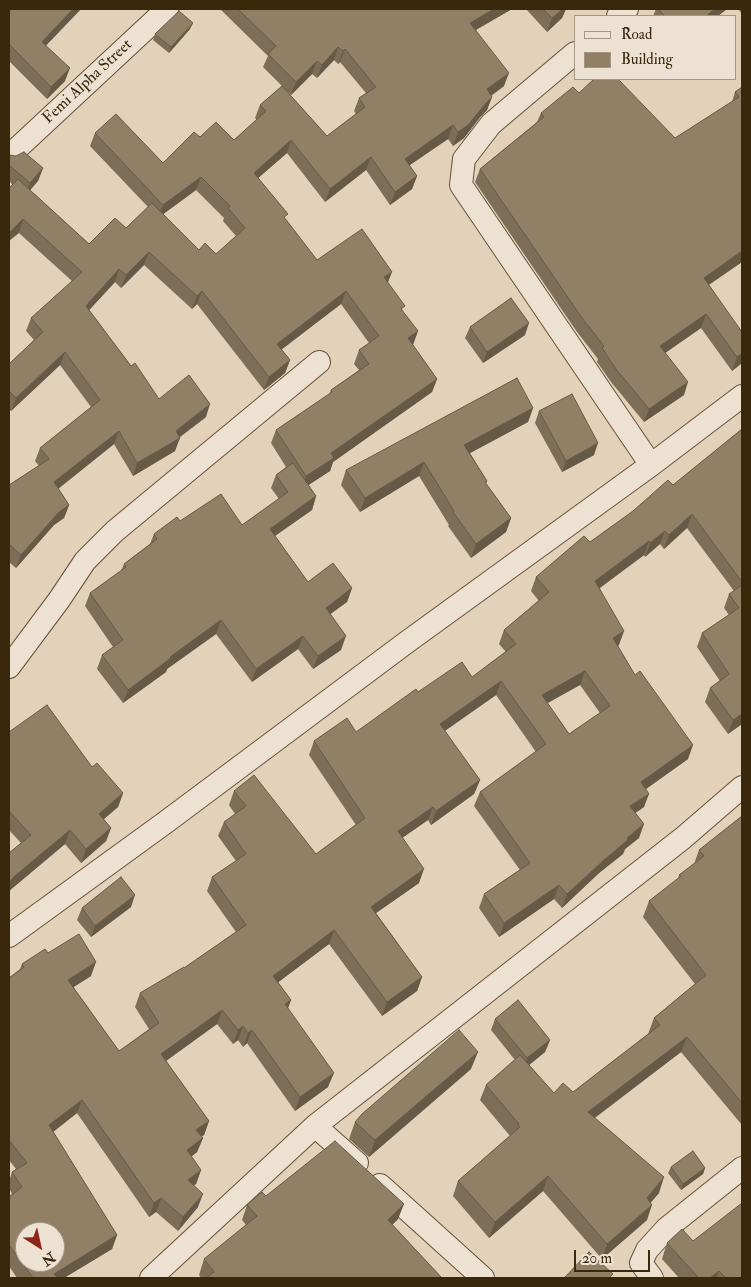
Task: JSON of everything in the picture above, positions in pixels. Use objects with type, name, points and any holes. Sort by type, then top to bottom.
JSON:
[{"type":"street","name":"Femi Alpha Street","points":[[9,156],[167,9]]},
{"type":"street","points":[[574,54],[491,124],[464,159],[461,185],[651,465]]},
{"type":"street","points":[[9,668],[85,561],[115,531],[319,362]]},
{"type":"street","points":[[9,936],[166,822],[407,642],[651,465],[742,396]]},
{"type":"street","points":[[151,1278],[315,1126],[683,838],[742,787]]},
{"type":"street","points":[[315,1126],[483,1278]]},
{"type":"street","points":[[652,1278],[641,1264],[647,1250],[667,1228],[742,1168]]},
{"type":"building","points":[[9,9],[73,9],[42,42],[70,68],[51,87],[9,44]]},
{"type":"building","points":[[238,9],[494,9],[470,23],[509,73],[487,89],[492,97],[468,125],[458,132],[453,125],[405,159],[417,176],[395,192],[371,157],[330,189],[291,140],[254,173],[288,214],[284,217],[317,260],[362,229],[392,272],[384,277],[405,306],[401,309],[418,331],[408,338],[437,379],[331,453],[334,458],[306,476],[276,430],[369,364],[359,350],[379,336],[346,291],[277,344],[290,360],[269,377],[202,291],[197,296],[149,252],[126,275],[119,269],[86,306],[131,366],[135,363],[159,399],[189,375],[210,404],[176,431],[180,438],[137,463],[119,431],[54,482],[69,505],[59,512],[21,555],[10,545],[9,547],[9,485],[49,459],[40,448],[100,400],[65,352],[16,398],[9,391],[9,364],[43,332],[31,318],[82,272],[23,219],[9,233],[9,188],[18,179],[89,244],[115,218],[126,228],[152,203],[199,250],[205,243],[216,254],[245,228],[228,208],[230,206],[201,177],[163,205],[95,133],[116,114],[163,163],[194,132],[200,137],[216,122],[234,140],[266,111],[260,105],[282,86],[327,136],[365,107],[359,98],[376,87],[345,49],[343,51],[338,47],[322,65],[317,61],[296,82],[268,54],[276,46]]},
{"type":"building","points":[[543,9],[563,9],[552,18]]},
{"type":"building","points":[[658,9],[715,9],[707,15],[664,15]]},
{"type":"building","points":[[179,11],[193,23],[171,47],[155,34]]},
{"type":"building","points":[[593,80],[619,80],[675,138],[739,97],[735,92],[742,87],[742,251],[704,278],[742,332],[742,353],[737,357],[706,314],[660,346],[688,382],[649,409],[616,369],[602,348],[604,346],[582,318],[480,169],[544,117],[541,113],[573,87],[579,93]]},
{"type":"building","points":[[24,152],[43,168],[30,183],[9,165],[9,155],[16,156]]},
{"type":"building","points":[[511,298],[529,323],[487,352],[470,327]]},
{"type":"building","points":[[517,378],[533,408],[464,445],[487,481],[485,482],[511,518],[476,544],[453,512],[424,462],[365,498],[346,470]]},
{"type":"building","points":[[572,394],[598,443],[566,461],[539,411]]},
{"type":"building","points":[[742,429],[742,582],[692,514],[669,535],[665,531],[595,581],[624,631],[613,638],[635,675],[640,671],[693,745],[641,782],[649,794],[630,806],[644,824],[567,894],[559,885],[504,923],[484,894],[530,863],[480,792],[546,744],[501,681],[440,724],[480,780],[436,811],[433,807],[398,831],[424,869],[371,907],[422,977],[387,1002],[334,930],[273,976],[291,1000],[285,1004],[334,1073],[300,1097],[252,1030],[248,1033],[243,1026],[238,1030],[222,1010],[161,1054],[209,1121],[196,1130],[203,1138],[187,1150],[201,1170],[188,1180],[203,1194],[183,1217],[161,1198],[154,1203],[82,1100],[49,1125],[117,1235],[65,1267],[65,1222],[15,1222],[15,1253],[9,1245],[9,1197],[22,1187],[12,1172],[27,1163],[9,1140],[9,978],[24,967],[22,964],[45,949],[48,953],[79,934],[96,962],[68,980],[119,1051],[159,1023],[140,993],[184,968],[246,925],[212,877],[246,854],[224,822],[246,806],[234,791],[254,775],[316,854],[365,818],[314,741],[347,718],[356,732],[416,689],[418,692],[462,662],[472,677],[516,644],[504,630],[549,592],[536,577],[584,536],[590,542],[633,511],[668,480],[673,485]],"holes":[[[585,671],[610,706],[569,734],[542,695]]]},
{"type":"building","points":[[293,463],[316,496],[270,529],[308,582],[333,563],[352,588],[326,608],[346,636],[318,656],[303,636],[256,669],[221,620],[128,690],[102,655],[123,640],[90,593],[126,567],[124,564],[157,539],[154,534],[177,517],[180,521],[221,494],[242,525],[288,492],[276,475]]},
{"type":"building","points":[[742,585],[742,714],[733,720],[710,688],[729,674],[702,633],[739,608],[729,594]]},
{"type":"building","points":[[47,705],[92,767],[97,763],[123,793],[99,814],[111,828],[86,849],[70,830],[9,882],[9,853],[31,835],[9,811],[9,732]]},
{"type":"building","points":[[742,816],[742,1103],[687,1037],[588,1112],[664,1177],[647,1198],[652,1205],[607,1244],[548,1176],[495,1222],[458,1181],[520,1127],[486,1085],[520,1055],[554,1093],[563,1083],[573,1092],[660,1025],[654,1018],[706,975],[649,901],[704,856],[699,850]]},
{"type":"building","points":[[121,877],[135,895],[95,926],[82,908]]},
{"type":"building","points":[[518,1000],[550,1040],[527,1058],[495,1019]]},
{"type":"building","points":[[459,1030],[478,1052],[375,1140],[355,1122],[362,1114]]},
{"type":"building","points":[[335,1141],[404,1204],[388,1220],[442,1278],[206,1278],[214,1272],[204,1259],[257,1216],[247,1205],[262,1192],[266,1196]]},
{"type":"building","points":[[693,1151],[705,1168],[683,1184],[671,1167]]},
{"type":"building","points":[[742,1203],[742,1278],[726,1278],[719,1271],[710,1278],[699,1278],[667,1243],[682,1229],[693,1241]]},
{"type":"building","points":[[589,1252],[613,1274],[609,1278],[564,1278]]},
{"type":"building","points":[[29,1272],[57,1272],[54,1274],[58,1278],[33,1278]]}]
